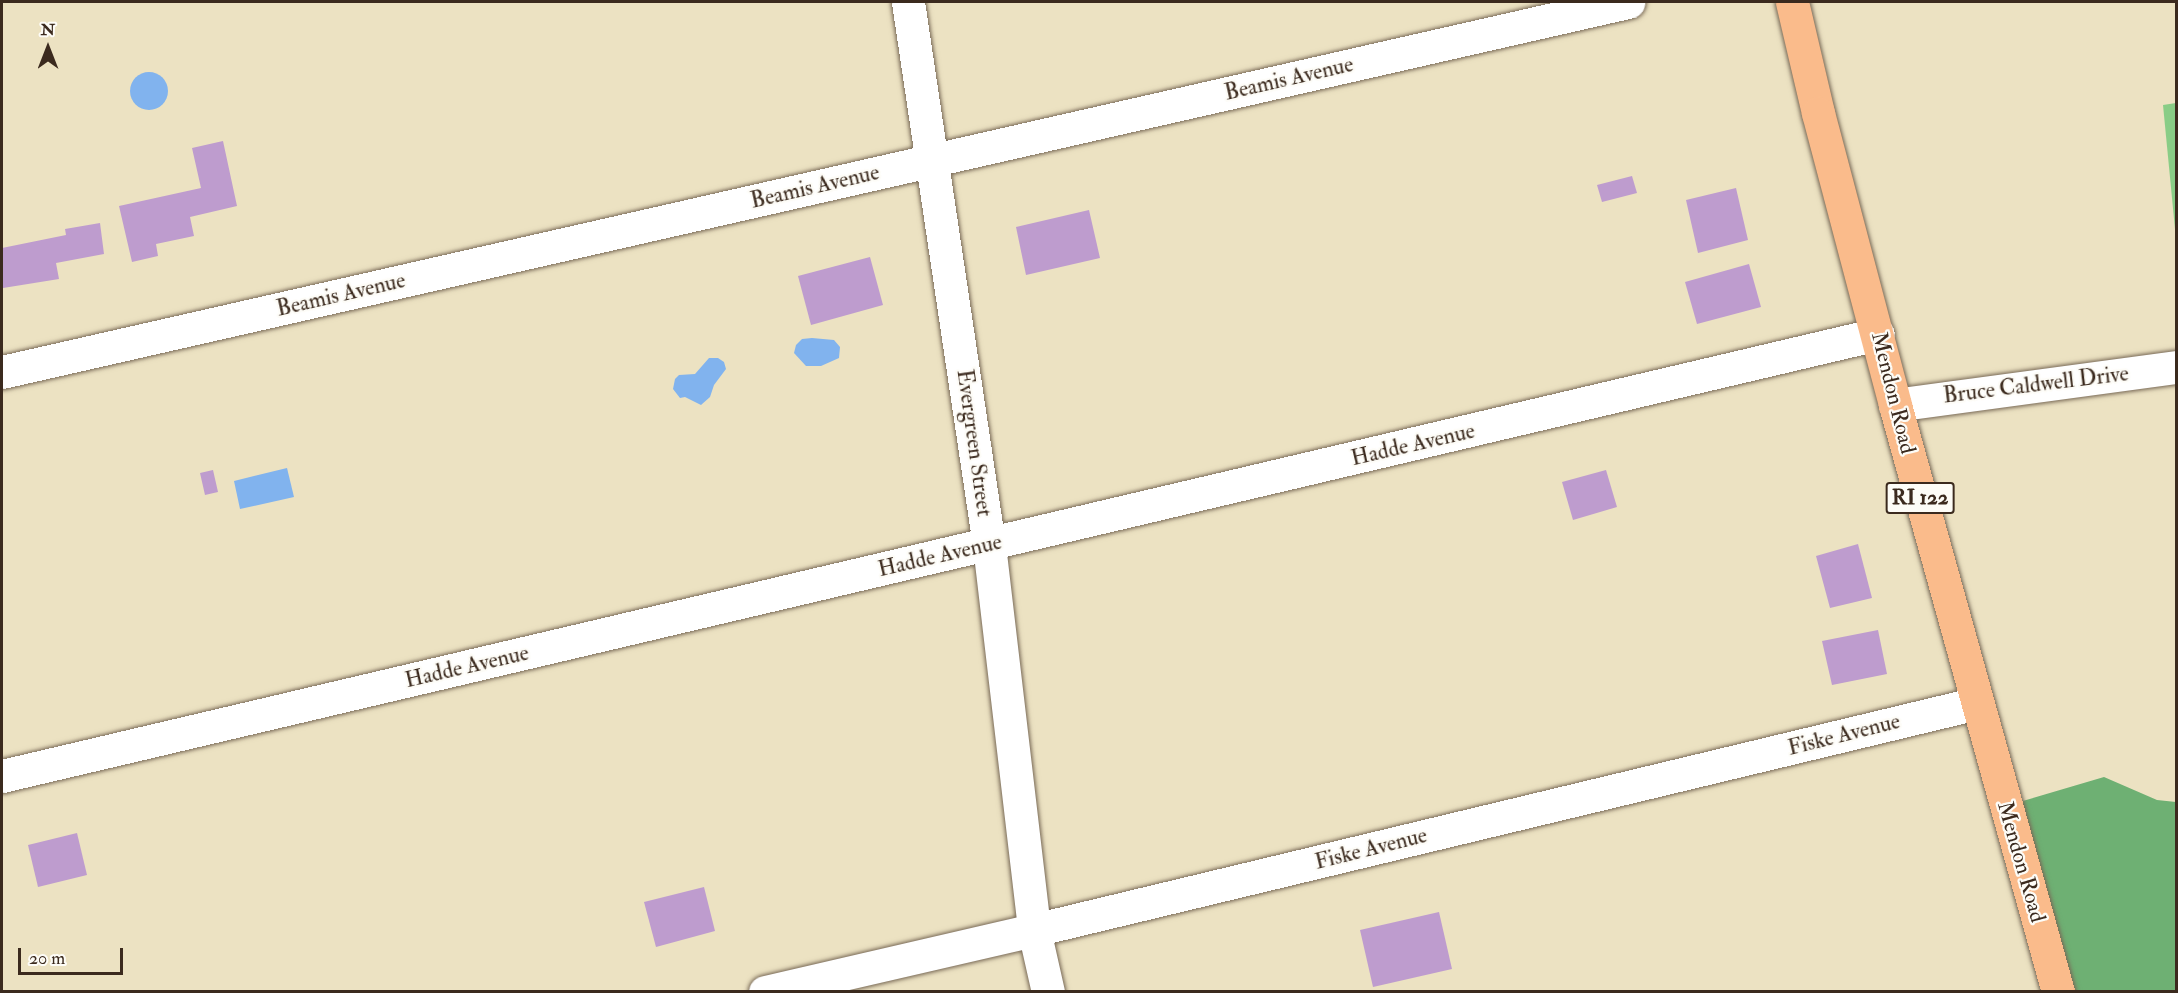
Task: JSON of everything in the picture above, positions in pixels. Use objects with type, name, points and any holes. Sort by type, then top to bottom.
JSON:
[{"type":"main road","name":"Mendon Road","points":[[1792,2],[1818,113],[1895,405],[2058,992]]},
{"type":"street","name":"Evergreen Street","points":[[908,2],[989,545],[1034,930],[1048,992]]},
{"type":"street","name":"Beamis Avenue","points":[[2,372],[1628,2]]},
{"type":"street","name":"Hadde Avenue","points":[[2,776],[1878,334]]},
{"type":"street","name":"Bruce Caldwell Drive","points":[[1895,405],[2176,367]]},
{"type":"street","name":"Fiske Avenue","points":[[765,992],[1034,930],[1977,703]]},
{"type":"green space","points":[[2176,103],[2176,229],[2175,229],[2163,105]]},
{"type":"green space","points":[[2104,777],[2157,800],[2176,802],[2176,991],[2060,991],[2009,805]]},
{"type":"water","points":[[149,72],[163,77],[168,91],[163,105],[149,110],[135,105],[130,91],[135,77]]},
{"type":"water","points":[[802,339],[834,340],[840,347],[839,358],[821,366],[806,366],[794,353],[796,345]]},
{"type":"water","points":[[709,358],[718,358],[724,362],[726,369],[714,385],[710,397],[701,405],[685,397],[680,398],[673,389],[675,379],[679,375],[695,374]]},
{"type":"water","points":[[287,468],[294,497],[240,509],[234,481]]},
{"type":"building","points":[[223,141],[237,206],[190,217],[194,236],[156,244],[158,256],[132,262],[119,206],[201,188],[192,148]]},
{"type":"building","points":[[1632,176],[1637,193],[1602,202],[1597,185]]},
{"type":"building","points":[[1736,188],[1748,240],[1698,253],[1686,200]]},
{"type":"building","points":[[1089,210],[1100,258],[1026,275],[1016,227]]},
{"type":"building","points":[[100,223],[104,254],[56,263],[59,279],[3,288],[2,248],[66,235],[65,229]]},
{"type":"building","points":[[870,257],[883,305],[811,325],[798,276]]},
{"type":"building","points":[[1749,264],[1761,307],[1697,324],[1685,282]]},
{"type":"building","points":[[213,470],[218,492],[205,495],[200,473]]},
{"type":"building","points":[[1606,470],[1617,507],[1573,520],[1562,482]]},
{"type":"building","points":[[1858,544],[1872,598],[1830,608],[1816,556]]},
{"type":"building","points":[[1878,630],[1887,674],[1832,685],[1822,641]]},
{"type":"building","points":[[77,833],[87,875],[38,887],[28,845]]},
{"type":"building","points":[[704,887],[715,931],[656,947],[644,902]]},
{"type":"building","points":[[1439,912],[1452,969],[1373,987],[1360,930]]}]
